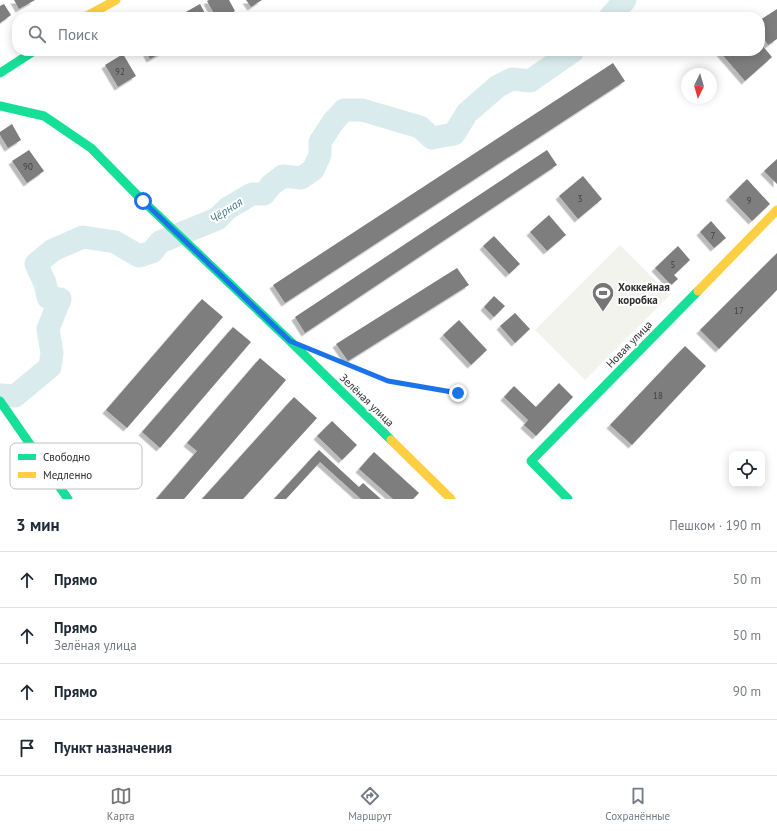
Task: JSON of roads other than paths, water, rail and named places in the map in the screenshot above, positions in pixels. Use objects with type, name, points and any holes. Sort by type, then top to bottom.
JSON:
[{"type":"street","points":[[95,12],[116,0]]},
{"type":"street","points":[[0,73],[26,56]]},
{"type":"street","name":"Зелёная улица","points":[[0,106],[44,116],[91,148],[143,201],[290,341],[451,499]]},
{"type":"street","name":"Новая улица","points":[[568,499],[531,461],[777,210]]},
{"type":"street","points":[[0,400],[30,443]]},
{"type":"street","points":[[61,489],[68,499]]},
{"type":"waterway","name":"Чёрная","points":[[614,12],[625,0]]},
{"type":"waterway","name":"Чёрная","points":[[0,395],[15,396],[50,367],[52,353],[48,329],[60,299],[48,297],[45,283],[36,264],[53,250],[83,237],[115,242],[139,256],[152,252],[160,242],[217,219],[228,208],[252,194],[264,194],[271,185],[283,176],[301,178],[313,170],[320,155],[320,142],[333,122],[344,110],[362,110],[420,127],[432,138],[454,134],[467,113],[498,86],[512,79],[530,81],[566,56]]},
{"type":"place","name":"Хоккейная коробка","points":[[603,312]]}]
